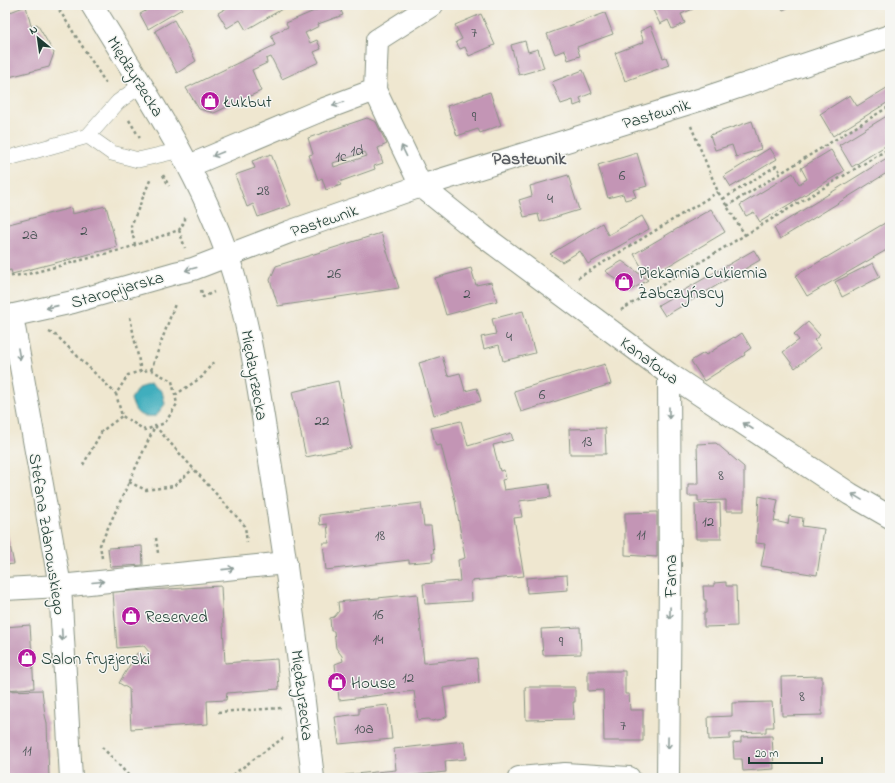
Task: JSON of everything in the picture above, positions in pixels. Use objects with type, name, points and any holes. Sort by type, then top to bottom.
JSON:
[{"type":"street","name":"Międzyrzecka","points":[[92,5],[185,158],[207,204],[228,256],[244,315],[251,349],[286,563],[314,778]]},
{"type":"street","points":[[421,186],[375,90],[377,40],[432,5]]},
{"type":"street","name":"Pastewnik","points":[[228,256],[289,232],[421,186],[683,105],[890,36]]},
{"type":"street","points":[[185,158],[375,90]]},
{"type":"street","name":"Kanałowa","points":[[421,186],[482,235],[669,374],[844,489],[890,517]]},
{"type":"street","name":"Staropijarska","points":[[9,316],[73,302],[193,269],[228,256]]},
{"type":"street","name":"Stefana Zdanowskiego","points":[[9,316],[60,586],[71,778]]},
{"type":"street","name":"Farna","points":[[668,778],[670,579],[669,374]]},
{"type":"street","points":[[5,589],[60,586],[286,563]]},
{"type":"street","points":[[519,778],[565,774],[629,778]]},
{"type":"lane","points":[[5,159],[88,136],[118,102],[141,85]]},
{"type":"lane","points":[[88,136],[112,153],[138,160],[185,158]]},
{"type":"path","points":[[683,105],[718,192],[745,235]]},
{"type":"path","points":[[727,206],[890,106]]},
{"type":"path","points":[[600,323],[890,148]]},
{"type":"path","points":[[723,199],[776,166],[781,173]]},
{"type":"path","points":[[135,245],[131,226],[154,173]]},
{"type":"path","points":[[576,280],[718,192]]},
{"type":"path","points":[[5,277],[28,274],[124,249],[178,230]]},
{"type":"path","points":[[151,370],[174,304]]},
{"type":"path","points":[[130,317],[141,371]]},
{"type":"path","points":[[46,331],[57,336],[116,394],[122,416],[145,430],[165,423],[177,404],[172,381],[151,370],[128,375],[116,394]]},
{"type":"path","points":[[175,395],[202,377],[214,361]]},
{"type":"path","points":[[83,465],[102,431],[122,416]]},
{"type":"path","points":[[155,426],[245,526]]},
{"type":"path","points":[[100,545],[155,426]]},
{"type":"path","points":[[129,482],[146,490],[174,486],[193,468]]},
{"type":"path","points":[[218,712],[283,708]]},
{"type":"path","points":[[228,778],[283,738]]},
{"type":"path","points":[[102,748],[130,778]]},
{"type":"water","points":[[151,384],[162,391],[165,404],[156,416],[146,416],[137,412],[131,399],[138,388]]},
{"type":"building","points":[[156,5],[180,5],[182,9],[148,29],[140,14]]},
{"type":"building","points":[[232,5],[289,5],[246,30],[240,20],[227,28],[218,13]]},
{"type":"building","points":[[328,5],[342,5],[339,6],[343,15],[318,24],[319,26],[305,33],[310,43],[317,40],[321,49],[314,52],[319,62],[282,79],[271,57],[266,59],[267,63],[252,70],[261,91],[214,113],[199,109],[186,88],[275,45],[271,35],[288,27],[286,23]]},
{"type":"building","points":[[665,5],[691,5],[693,9],[681,14],[685,23],[672,29],[668,20],[660,24],[653,10]]},
{"type":"building","points":[[780,5],[794,5],[783,10]]},
{"type":"building","points":[[26,6],[31,26],[37,24],[54,53],[49,67],[5,78],[5,14]]},
{"type":"building","points":[[605,13],[613,34],[577,47],[580,56],[568,60],[565,50],[555,54],[547,34]]},
{"type":"building","points":[[481,14],[495,45],[469,56],[465,47],[460,49],[456,42],[462,39],[455,25]]},
{"type":"building","points":[[174,20],[196,61],[177,73],[155,31]]},
{"type":"building","points":[[651,26],[663,58],[666,57],[669,65],[625,81],[615,53],[644,42],[640,31]]},
{"type":"building","points":[[525,41],[528,52],[538,49],[544,68],[519,75],[511,45]]},
{"type":"building","points":[[583,70],[592,93],[580,98],[582,103],[574,106],[573,100],[561,104],[552,82]]},
{"type":"building","points":[[890,86],[890,101],[833,136],[820,114],[850,95],[857,106]]},
{"type":"building","points":[[490,92],[501,125],[480,133],[478,129],[457,136],[447,106]]},
{"type":"building","points":[[890,114],[890,143],[852,167],[839,145]]},
{"type":"building","points":[[367,118],[376,122],[387,144],[378,148],[383,163],[374,166],[375,169],[339,182],[341,185],[326,190],[322,178],[318,180],[309,155],[313,154],[308,138]],"holes":[[[365,152],[367,156],[334,167],[333,163]]]},
{"type":"building","points":[[752,121],[761,149],[736,157],[732,145],[715,150],[710,135]]},
{"type":"building","points":[[770,148],[777,159],[731,187],[724,176]]},
{"type":"building","points":[[831,150],[844,171],[760,222],[754,212],[746,216],[740,205],[793,173],[799,184],[807,179],[801,168]]},
{"type":"building","points":[[637,153],[647,186],[633,190],[636,197],[625,200],[623,194],[608,198],[598,165]]},
{"type":"building","points":[[271,154],[291,205],[258,217],[253,204],[247,207],[235,175],[255,168],[252,161]]},
{"type":"building","points":[[890,156],[890,171],[780,239],[774,228]]},
{"type":"building","points":[[568,175],[579,210],[540,222],[538,214],[524,217],[519,200],[532,196],[530,186]]},
{"type":"building","points":[[106,206],[117,247],[12,274],[11,270],[5,271],[5,225],[71,208],[72,214]]},
{"type":"building","points":[[711,209],[725,232],[648,278],[634,254]]},
{"type":"building","points":[[642,216],[649,229],[588,264],[580,251],[562,262],[550,254],[602,223],[608,235]]},
{"type":"building","points":[[890,220],[890,248],[807,296],[795,276]]},
{"type":"building","points":[[381,233],[399,288],[278,306],[270,280],[276,266]]},
{"type":"building","points":[[754,250],[760,260],[665,316],[658,305]]},
{"type":"building","points":[[622,261],[648,280],[631,290],[605,271]]},
{"type":"building","points":[[873,263],[880,277],[842,297],[835,282]]},
{"type":"building","points":[[471,268],[476,285],[491,282],[497,301],[446,315],[435,278]]},
{"type":"building","points":[[523,311],[535,353],[503,361],[499,345],[484,349],[481,337],[496,334],[492,319]]},
{"type":"building","points":[[808,322],[820,335],[814,340],[821,348],[795,368],[783,352],[799,340],[794,334]]},
{"type":"building","points":[[742,333],[751,348],[744,353],[745,355],[704,381],[691,361],[704,353],[706,355]]},
{"type":"building","points":[[442,356],[448,376],[460,373],[465,391],[477,388],[481,401],[434,415],[419,363]]},
{"type":"building","points":[[605,364],[611,384],[521,412],[514,391]]},
{"type":"building","points":[[338,381],[351,448],[306,457],[292,392]]},
{"type":"building","points":[[461,421],[468,446],[511,433],[513,440],[493,445],[500,471],[504,470],[506,479],[502,480],[504,490],[549,484],[551,497],[519,501],[522,517],[514,518],[524,576],[471,581],[472,601],[425,604],[423,584],[460,581],[458,560],[465,558],[455,500],[441,445],[436,446],[431,428]]},
{"type":"building","points":[[605,428],[606,454],[570,454],[569,429]]},
{"type":"building","points":[[716,443],[744,467],[744,511],[726,511],[726,500],[698,501],[698,496],[688,496],[688,484],[698,484],[697,444]]},
{"type":"building","points":[[759,496],[778,500],[774,521],[788,524],[789,516],[803,518],[802,526],[824,529],[817,575],[761,566],[765,544],[756,543]]},
{"type":"building","points":[[421,503],[424,526],[431,526],[434,553],[432,553],[433,561],[409,563],[409,560],[326,570],[323,543],[329,543],[327,524],[320,525],[319,515]]},
{"type":"building","points":[[720,503],[721,539],[696,539],[695,504]]},
{"type":"building","points":[[657,512],[657,557],[625,555],[625,513]]},
{"type":"building","points":[[5,522],[14,564],[5,565]]},
{"type":"building","points":[[142,546],[143,565],[110,567],[108,548]]},
{"type":"building","points":[[567,575],[568,590],[527,593],[526,578]]},
{"type":"building","points":[[726,582],[726,586],[736,586],[737,626],[704,627],[706,600],[704,600],[703,586],[714,586],[714,583]]},
{"type":"building","points":[[221,586],[225,663],[277,659],[279,689],[227,693],[226,700],[207,701],[208,724],[131,729],[129,689],[119,683],[137,653],[145,658],[149,652],[144,646],[117,648],[113,592]]},
{"type":"building","points":[[417,594],[424,663],[477,658],[479,683],[443,688],[447,716],[442,719],[432,721],[429,719],[418,720],[414,691],[339,700],[338,689],[335,686],[337,682],[335,664],[343,661],[342,656],[336,648],[334,631],[331,631],[330,618],[334,617],[339,611],[338,602]]},
{"type":"building","points":[[30,625],[34,688],[5,690],[5,627]]},
{"type":"building","points":[[580,627],[581,654],[543,655],[541,629]]},
{"type":"building","points":[[588,671],[625,671],[625,694],[629,694],[630,710],[643,710],[643,741],[604,741],[603,690],[588,691]]},
{"type":"building","points":[[822,676],[822,715],[782,716],[781,677]]},
{"type":"building","points":[[525,687],[575,687],[575,702],[573,702],[574,719],[526,720]]},
{"type":"building","points":[[42,690],[47,723],[49,778],[5,778],[5,691]]},
{"type":"building","points":[[772,702],[774,727],[766,727],[766,732],[730,733],[730,739],[709,740],[708,717],[732,716],[732,703]]},
{"type":"building","points":[[388,705],[392,739],[339,744],[335,717],[359,714],[359,708]]},
{"type":"building","points":[[772,736],[774,769],[743,771],[742,759],[734,759],[733,743],[741,742],[741,737]]},
{"type":"building","points":[[464,741],[466,759],[445,761],[446,772],[397,778],[345,778],[345,775],[396,770],[394,749]]},
{"type":"place","name":"Łukbut","points":[[210,101]]},
{"type":"place","name":"Piekarnia Cukiernia Żabczyńscy","points":[[624,282]]},
{"type":"place","name":"Reserved","points":[[131,616]]},
{"type":"place","name":"Salon fryzjerski","points":[[27,658]]},
{"type":"place","name":"House","points":[[337,682]]},
{"type":"district","name":"Pastewnik","points":[[529,158]]}]
